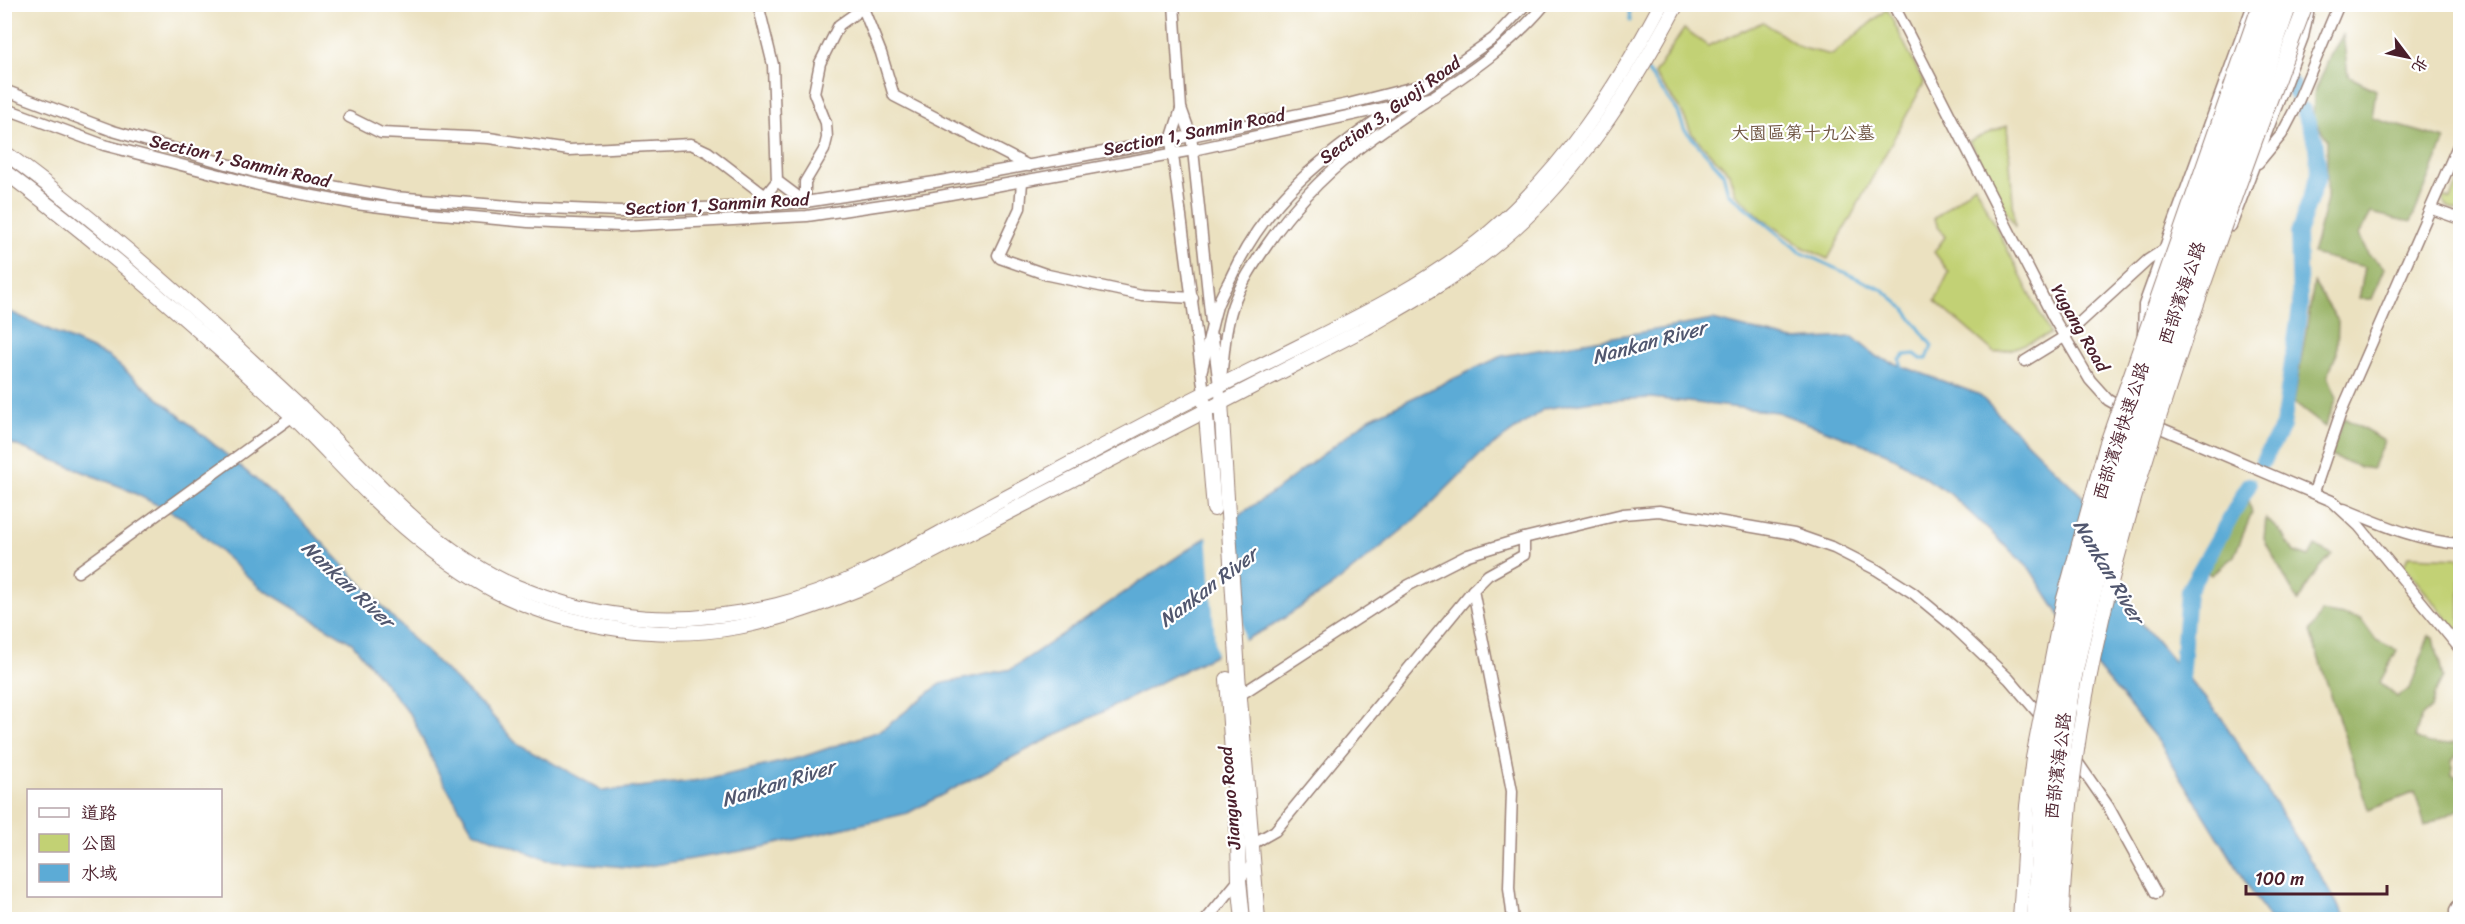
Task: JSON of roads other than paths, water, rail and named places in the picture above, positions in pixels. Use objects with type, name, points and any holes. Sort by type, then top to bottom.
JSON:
[{"type":"highway","name":"西部濱海快速公路","points":[[2035,920],[2043,784],[2058,692],[2090,545],[2136,398],[2275,4]]},
{"type":"highway","name":"西部濱海快速公路","points":[[2049,920],[2058,779],[2071,693],[2095,585],[2117,502],[2176,324],[2289,4]]},
{"type":"main road","points":[[4,152],[61,194],[146,265],[300,406],[421,525],[470,561],[509,584],[574,607],[626,616],[687,620],[740,613],[811,596],[880,566],[1204,393],[1355,319],[1406,291],[1485,236],[1547,176],[1581,135],[1622,73],[1661,4]]},
{"type":"main road","points":[[4,171],[144,283],[293,416],[414,535],[464,572],[495,591],[568,620],[650,632],[699,631],[739,627],[814,607],[866,586],[1366,328],[1429,292],[1499,242],[1552,192],[1594,142],[1633,81],[1677,4]]},
{"type":"main road","name":"西部濱海公路","points":[[2020,920],[2027,806],[2033,758],[2063,602],[2106,446],[2260,4]]},
{"type":"main road","name":"西部濱海公路","points":[[2062,920],[2068,821],[2078,737],[2096,640],[2119,549],[2145,459],[2181,349],[2247,160],[2308,4]]},
{"type":"main road","points":[[1204,393],[1214,509]]},
{"type":"main road","points":[[1221,402],[1233,676]]},
{"type":"main road","name":"Jianguo Road","points":[[1233,676],[1240,695],[1258,920]]},
{"type":"main road","name":"Jianguo Road","points":[[1233,676],[1239,880],[1243,920]]},
{"type":"street","points":[[757,206],[777,181],[773,65],[758,4]]},
{"type":"street","points":[[1174,4],[1181,108],[1191,136],[1193,150],[1211,330],[1221,402]]},
{"type":"street","name":"Section 3, Guoji Road","points":[[1202,369],[1218,304],[1238,263],[1275,206],[1290,188],[1323,159],[1494,38],[1526,4]]},
{"type":"street","name":"Section 3, Guoji Road","points":[[1220,386],[1226,334],[1233,306],[1252,267],[1292,212],[1355,151],[1490,58],[1516,37],[1545,4]]},
{"type":"street","name":"Yugang Road","points":[[1893,4],[2064,337],[2090,380],[2108,400],[2163,430],[2314,492],[2341,508],[2460,649]]},
{"type":"street","points":[[2125,410],[2142,357],[2144,305],[2253,4]]},
{"type":"street","points":[[2148,422],[2167,363],[2201,305],[2302,37],[2308,4]]},
{"type":"street","points":[[2252,170],[2282,134],[2339,4]]},
{"type":"street","points":[[807,216],[805,182],[824,150],[827,138],[826,123],[814,93],[820,63],[839,25],[863,6],[894,96],[1029,166]]},
{"type":"street","name":"Section 1, Sanmin Road","points":[[4,90],[113,131],[258,173],[394,197],[523,207],[620,211],[805,202],[1029,166],[1171,140],[1348,104],[1430,83]]},
{"type":"street","name":"Section 1, Sanmin Road","points":[[4,108],[104,145],[261,186],[356,204],[518,221],[620,226],[807,216],[1022,182],[1193,150],[1434,97]]},
{"type":"street","points":[[1181,108],[1171,140],[1204,393]]},
{"type":"street","points":[[349,117],[381,132],[489,138],[569,150],[691,144],[708,152],[776,204]]},
{"type":"street","points":[[2314,492],[2340,415],[2460,141]]},
{"type":"street","points":[[777,181],[805,202]]},
{"type":"street","points":[[1022,182],[1020,208],[998,255],[1000,258],[1048,275],[1142,295],[1193,298]]},
{"type":"street","points":[[2432,209],[2460,219]]},
{"type":"street","points":[[2025,362],[2064,337],[2148,260],[2162,251]]},
{"type":"street","points":[[78,572],[293,416]]},
{"type":"street","points":[[2341,508],[2407,535],[2441,543],[2460,544]]},
{"type":"street","points":[[1240,695],[1409,585],[1468,555],[1524,537],[1623,514],[1659,511],[1794,534],[1834,548],[1877,570],[1913,593],[1954,627],[2021,693],[2069,749],[2108,806],[2156,893]]},
{"type":"street","points":[[1252,844],[1275,831],[1473,590],[1488,575],[1524,555],[1524,537]]},
{"type":"street","points":[[1473,590],[1512,791],[1509,888],[1513,920]]},
{"type":"street","points":[[1206,920],[1254,862]]},
{"type":"street","points":[[2454,920],[2460,902]]},
{"type":"water","name":"Nankan River","points":[[4,309],[109,357],[290,508],[413,639],[488,711],[515,742],[603,791],[709,779],[802,757],[882,730],[940,684],[1011,669],[1276,490],[1370,418],[1502,356],[1713,320],[1793,340],[1853,337],[1877,357],[1978,394],[2083,497],[2139,620],[2221,717],[2347,919],[2269,919],[2159,742],[2078,644],[2030,569],[1949,493],[1887,453],[1777,412],[1651,398],[1592,401],[1544,409],[1480,455],[1417,518],[1334,585],[1272,626],[1015,756],[908,813],[754,849],[636,868],[548,860],[473,831],[441,778],[412,717],[352,643],[259,587],[185,519],[124,488],[5,441]]},
{"type":"waterway","points":[[1628,4],[1630,21]]},
{"type":"waterway","points":[[1645,68],[1678,112],[1684,129],[1723,173],[1728,193],[1800,252],[1883,290],[1904,308],[1932,346],[1927,359],[1921,359],[1915,354],[1905,355],[1900,360],[1902,369]]},
{"type":"waterway","points":[[2291,84],[2297,95]]},
{"type":"waterway","points":[[2263,461],[2283,426],[2300,307],[2298,233],[2319,174],[2315,139],[2303,110]]},
{"type":"waterway","points":[[2180,693],[2188,591],[2249,485]]},
{"type":"park label","name":"大園區第十九公墓","points":[[1803,133]]}]
